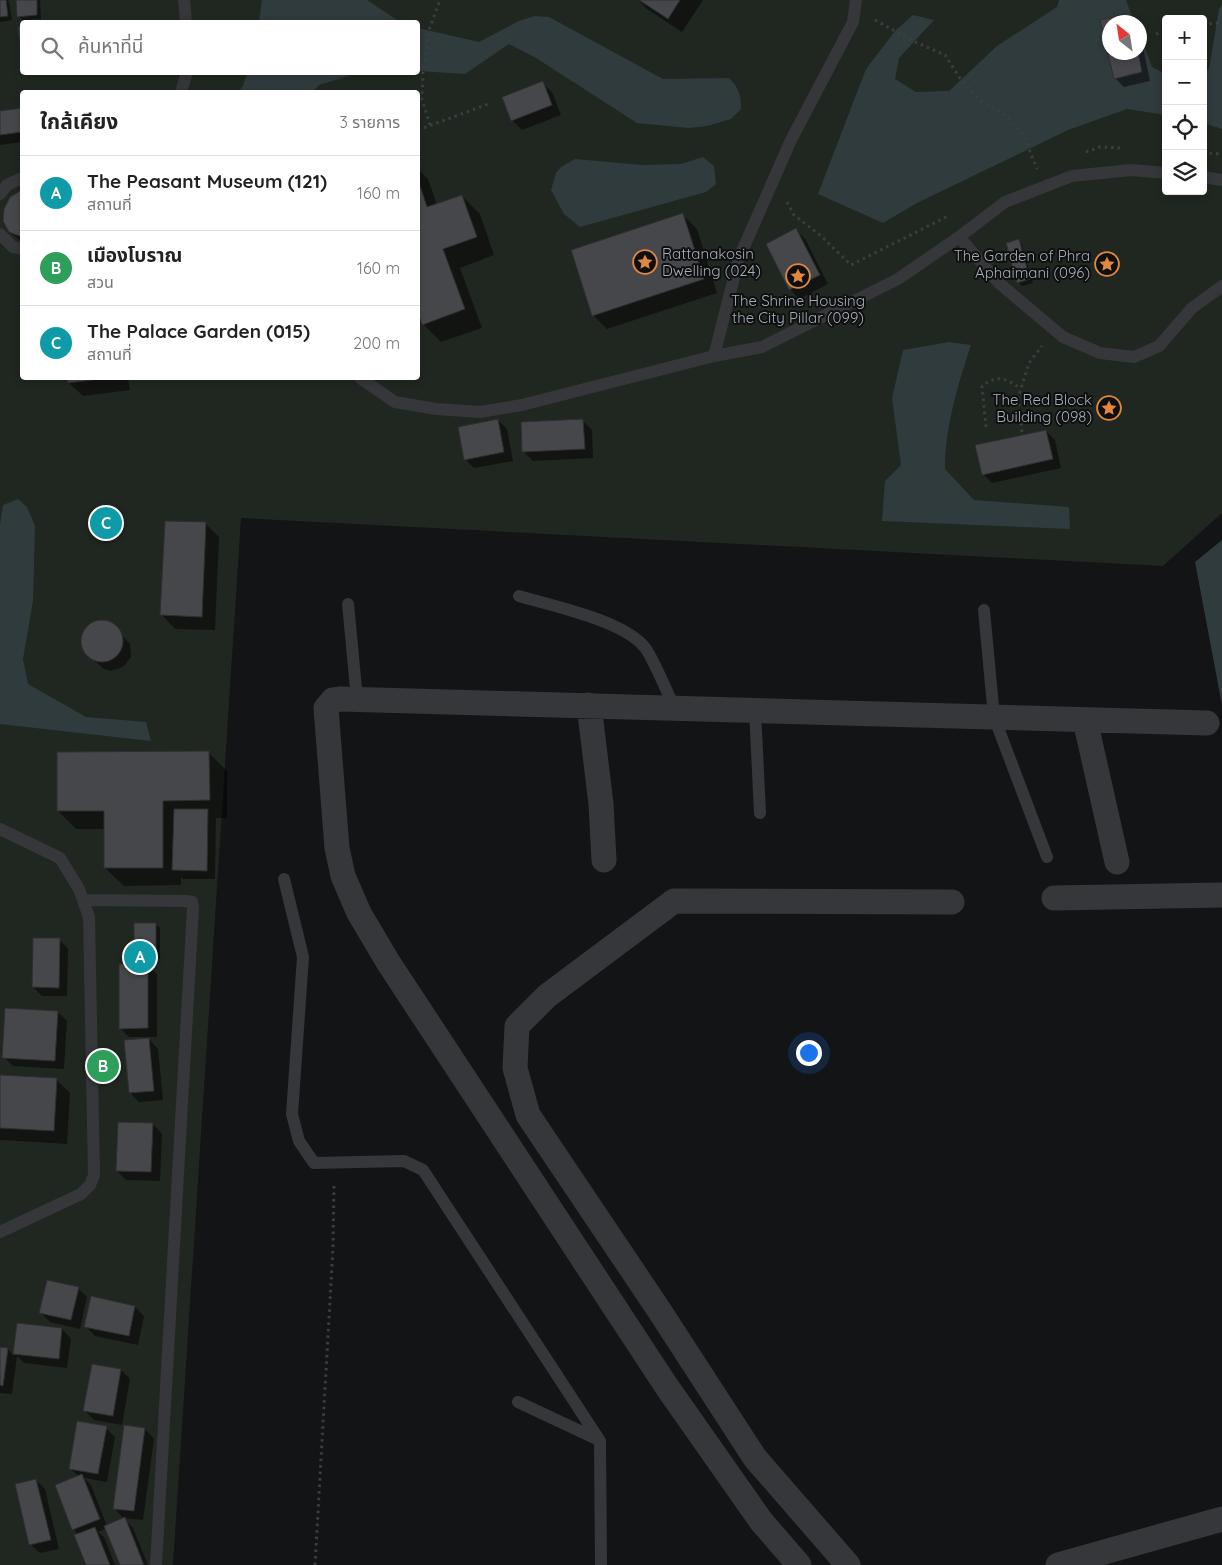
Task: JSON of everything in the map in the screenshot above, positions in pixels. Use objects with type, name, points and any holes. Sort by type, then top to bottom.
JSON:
[{"type":"street","points":[[799,1565],[761,1520],[667,1387],[388,962],[359,913],[343,876],[337,848],[326,708],[333,700],[357,699],[1207,723]]},
{"type":"street","points":[[588,705],[601,804],[604,860]]},
{"type":"street","points":[[1085,720],[1117,862]]},
{"type":"street","points":[[1054,898],[1222,895]]},
{"type":"street","points":[[848,1565],[755,1458],[659,1310],[528,1116],[514,1068],[517,1026],[547,996],[674,900],[952,902]]},
{"type":"street","points":[[1058,1565],[1222,1519]]},
{"type":"lane","points":[[184,0],[186,20]]},
{"type":"lane","points":[[714,356],[739,258],[791,140],[853,22],[856,0]]},
{"type":"lane","points":[[182,90],[186,75]]},
{"type":"lane","points":[[363,380],[395,402],[436,409],[480,412],[522,405],[714,356],[762,346],[898,279],[959,237],[1005,202],[1072,176],[1131,170],[1162,173]]},
{"type":"lane","points":[[1207,178],[1222,180]]},
{"type":"lane","points":[[0,194],[8,185],[20,179]]},
{"type":"lane","points":[[1,237],[20,249]]},
{"type":"lane","points":[[959,237],[999,283],[1063,338],[1100,353],[1134,357],[1159,346],[1192,308],[1222,286]]},
{"type":"lane","points":[[519,596],[613,624],[630,635],[645,648],[675,708]]},
{"type":"lane","points":[[348,604],[357,699]]},
{"type":"lane","points":[[984,610],[994,717],[1047,857]]},
{"type":"lane","points":[[755,710],[760,813]]},
{"type":"lane","points":[[0,829],[60,858],[84,900],[89,917],[94,1175],[90,1185],[81,1194],[0,1232]]},
{"type":"lane","points":[[284,879],[303,957],[292,1114],[299,1141],[314,1163],[404,1161],[423,1170],[600,1440],[601,1565]]},
{"type":"lane","points":[[84,900],[186,900],[192,902],[193,908],[156,1565]]},
{"type":"lane","points":[[518,1402],[600,1440]]},
{"type":"path","points":[[430,125],[422,100],[423,72],[429,30],[440,0]]},
{"type":"path","points":[[1207,24],[1222,22]]},
{"type":"path","points":[[895,31],[945,55],[961,80],[981,101],[1004,114],[1023,134],[1038,170],[1032,172]]},
{"type":"path","points":[[1156,34],[1162,33]]},
{"type":"path","points":[[420,129],[491,103]]},
{"type":"path","points":[[1082,153],[1100,147],[1128,148]]},
{"type":"path","points":[[1207,153],[1222,154]]},
{"type":"path","points":[[783,196],[794,215],[821,236],[851,265],[953,214]]},
{"type":"path","points":[[1022,432],[1018,398],[1029,363],[1055,330]]},
{"type":"path","points":[[986,427],[982,386],[992,379],[1004,378],[1021,389]]},
{"type":"path","points":[[315,1565],[334,1248],[334,1162]]},
{"type":"shaded area","points":[[0,0],[1222,0],[1222,513],[1163,566],[241,518],[173,1565],[0,1565]]},
{"type":"shaded area","points":[[262,0],[367,0],[397,20],[259,20]]},
{"type":"shaded area","points":[[1059,0],[1126,0],[1131,15],[1102,15],[1102,60],[1147,60],[1147,54],[1152,67],[1162,72],[1162,114],[1127,109],[1068,130],[917,203],[883,223],[818,194],[866,69],[895,31],[913,15],[934,20],[899,58],[895,79],[916,92],[949,91],[997,46],[1057,7]]},
{"type":"shaded area","points":[[1222,5],[1222,129],[1207,124],[1207,71],[1209,69],[1219,9]]},
{"type":"shaded area","points":[[534,16],[549,17],[663,79],[729,78],[739,92],[741,109],[731,119],[707,126],[689,128],[637,123],[536,58],[509,44],[465,74],[420,71],[420,28],[479,42],[519,21]]},
{"type":"shaded area","points":[[246,75],[352,75],[319,85],[315,90],[240,90]]},
{"type":"shaded area","points":[[703,157],[714,166],[716,184],[706,192],[580,227],[564,214],[551,190],[556,173],[561,167],[575,159],[642,165],[681,164]]},
{"type":"shaded area","points":[[949,342],[971,345],[957,390],[950,421],[945,469],[974,500],[1069,507],[1070,529],[882,521],[885,481],[901,465],[892,398],[903,350]]},
{"type":"shaded area","points":[[18,499],[27,507],[35,526],[33,601],[23,659],[28,684],[86,717],[146,722],[151,741],[0,724],[0,525],[3,505]]},
{"type":"shaded area","points":[[1222,540],[1222,705],[1195,562]]},
{"type":"building","points":[[0,0],[6,0],[8,16],[0,17]]},
{"type":"building","points":[[16,0],[37,0],[37,15],[17,17]]},
{"type":"building","points":[[639,0],[680,0],[668,19]]},
{"type":"building","points":[[20,26],[20,46],[18,27]]},
{"type":"building","points":[[1109,60],[1140,60],[1142,72],[1114,79]]},
{"type":"building","points":[[543,81],[552,105],[511,121],[502,97]]},
{"type":"building","points":[[20,108],[20,132],[0,135],[0,111]]},
{"type":"building","points":[[420,186],[427,207],[462,195],[477,237],[443,249],[465,309],[422,325],[420,318]]},
{"type":"building","points":[[20,191],[20,236],[9,232],[3,221],[4,209],[10,197]]},
{"type":"building","points":[[683,213],[704,279],[592,316],[571,250]]},
{"type":"building","points":[[796,228],[820,275],[789,290],[766,244]]},
{"type":"building","points":[[1019,239],[1030,279],[1017,283],[1006,243]]},
{"type":"building","points":[[67,380],[92,380],[68,383]]},
{"type":"building","points":[[498,419],[504,452],[464,460],[458,427]]},
{"type":"building","points":[[583,419],[585,449],[522,452],[521,422]]},
{"type":"building","points":[[1046,430],[1053,459],[982,475],[975,445]]},
{"type":"building","points":[[165,521],[206,522],[202,617],[160,615]]},
{"type":"building","points":[[102,620],[117,626],[123,641],[117,656],[102,662],[87,656],[81,641],[87,626]]},
{"type":"building","points":[[209,751],[210,800],[163,801],[163,868],[104,868],[104,811],[57,811],[57,752]]},
{"type":"building","points":[[174,809],[208,809],[207,871],[172,870]]},
{"type":"building","points":[[134,923],[156,923],[156,955],[134,955]]},
{"type":"building","points":[[33,938],[60,938],[59,988],[32,987]]},
{"type":"building","points":[[119,964],[148,964],[148,1028],[119,1029]]},
{"type":"building","points":[[5,1008],[58,1011],[55,1061],[2,1058]]},
{"type":"building","points":[[149,1038],[154,1091],[129,1093],[124,1040]]},
{"type":"building","points":[[0,1075],[57,1078],[54,1131],[0,1128]]},
{"type":"building","points":[[118,1122],[153,1123],[151,1172],[116,1171]]},
{"type":"building","points":[[47,1280],[79,1287],[71,1320],[39,1313]]},
{"type":"building","points":[[91,1296],[135,1306],[129,1336],[84,1327]]},
{"type":"building","points":[[17,1323],[62,1328],[59,1359],[13,1354]]},
{"type":"building","points":[[0,1347],[8,1348],[3,1386],[0,1385]]},
{"type":"building","points":[[92,1364],[121,1369],[113,1416],[83,1411]]},
{"type":"building","points":[[77,1421],[107,1426],[98,1474],[69,1469]]},
{"type":"building","points":[[124,1425],[145,1428],[134,1511],[113,1509]]},
{"type":"building","points":[[82,1474],[100,1519],[72,1530],[55,1485]]},
{"type":"building","points":[[36,1479],[51,1540],[29,1545],[15,1484]]},
{"type":"building","points":[[125,1517],[144,1565],[120,1565],[104,1526]]},
{"type":"building","points":[[95,1527],[110,1565],[86,1565],[74,1535]]},
{"type":"place","name":"Rattanakosin Dwelling (024)","points":[[645,262]]},
{"type":"place","name":"The Garden of Phra Aphaimani (096)","points":[[1107,264]]},
{"type":"place","name":"The Shrine Housing the City Pillar (099)","points":[[798,276]]},
{"type":"place","name":"The Red Block Building (098)","points":[[1109,408]]},
{"type":"place","name":"The Palace Garden (015)","points":[[106,523]]},
{"type":"place","name":"The Peasant Museum (121)","points":[[140,957]]},
{"type":"place","name":"เมืองโบราณ","points":[[103,1066]]}]
